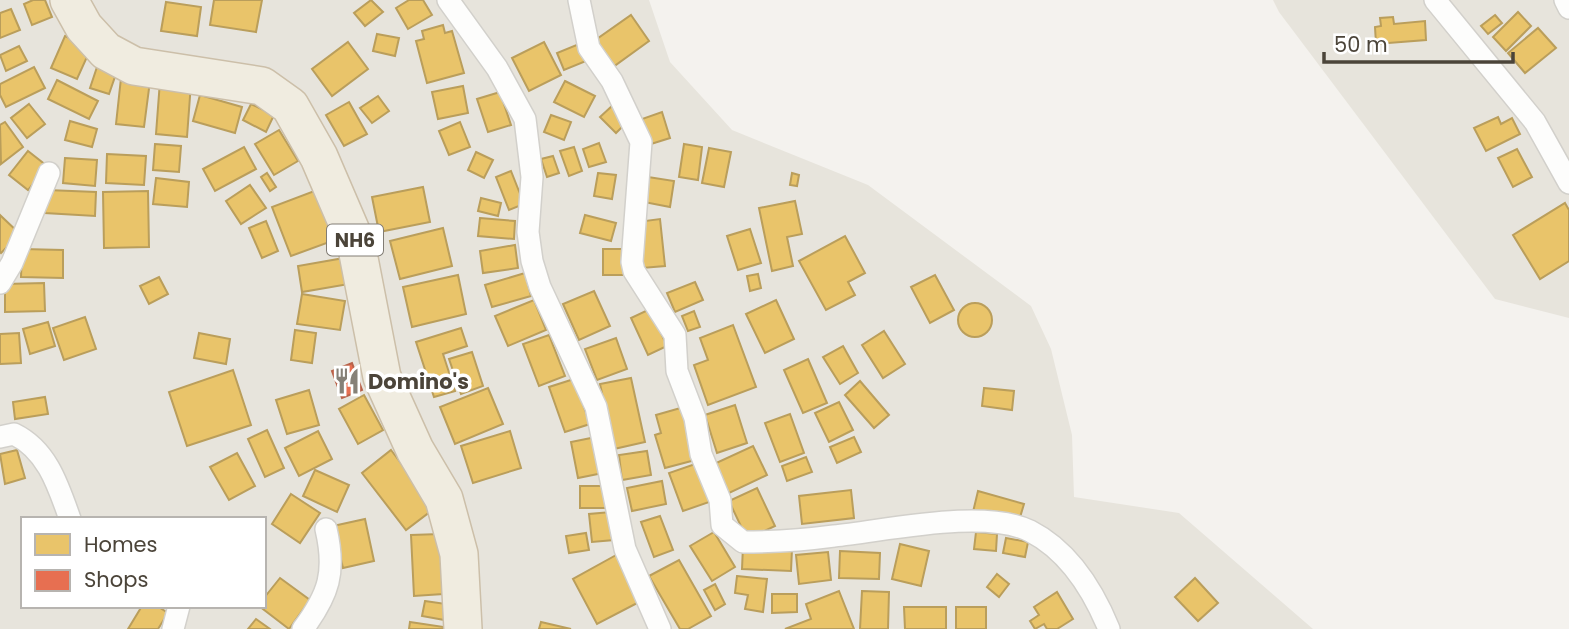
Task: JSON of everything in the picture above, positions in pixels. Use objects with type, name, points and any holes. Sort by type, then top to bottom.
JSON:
[{"type":"highway","name":"NH6","points":[[69,0],[84,27],[106,51],[134,66],[262,86],[290,107],[319,157],[356,243],[382,377],[415,450],[444,499],[459,554],[463,629]]},
{"type":"street","points":[[448,0],[497,68],[525,119],[532,177],[528,232],[532,261],[540,287],[596,407],[625,549],[660,629]]},
{"type":"street","points":[[579,0],[589,48],[612,81],[641,142],[642,162],[635,196],[632,262],[639,279],[676,335],[677,371],[695,418],[701,454],[720,500],[722,525],[743,542],[833,536],[916,525],[978,522],[1029,531],[1057,550],[1079,573],[1096,597],[1109,629]]},
{"type":"street","points":[[1435,0],[1535,121],[1569,183]]},
{"type":"street","points":[[1565,0],[1569,8]]},
{"type":"street","points":[[0,283],[17,253],[49,173]]},
{"type":"street","points":[[0,437],[13,434],[32,443],[52,474],[69,517]]},
{"type":"street","points":[[303,629],[317,611],[330,581],[333,557],[326,529]]},
{"type":"street","points":[[173,629],[179,608]]},
{"type":"shaded area","points":[[0,0],[649,0],[670,62],[732,130],[868,185],[1031,306],[1051,349],[1072,435],[1074,497],[1179,513],[1313,629],[0,629]]},
{"type":"shaded area","points":[[1273,0],[1569,0],[1569,318],[1495,299],[1279,12]]},
{"type":"building: Homes","points":[[33,0],[45,0],[52,17],[32,25],[24,4]]},
{"type":"building: Homes","points":[[214,0],[262,0],[256,32],[210,25]]},
{"type":"building: Homes","points":[[371,0],[383,12],[365,26],[354,13]]},
{"type":"building: Homes","points":[[409,0],[423,0],[432,15],[408,29],[396,8]]},
{"type":"building: Homes","points":[[166,2],[201,7],[197,36],[161,31]]},
{"type":"building: Homes","points":[[11,9],[20,30],[0,38],[0,13]]},
{"type":"building: Homes","points":[[1518,12],[1531,26],[1506,51],[1493,37]]},
{"type":"building: Homes","points":[[631,15],[649,41],[613,67],[594,41]]},
{"type":"building: Homes","points":[[1495,15],[1502,23],[1488,34],[1481,26]]},
{"type":"building: Homes","points":[[1393,17],[1394,24],[1425,21],[1426,40],[1376,44],[1375,27],[1381,26],[1380,18]]},
{"type":"building: Homes","points":[[443,25],[445,33],[452,31],[464,73],[427,83],[416,41],[424,39],[422,31]]},
{"type":"building: Homes","points":[[1538,28],[1556,48],[1525,73],[1508,53]]},
{"type":"building: Homes","points":[[377,34],[399,38],[395,56],[373,51]]},
{"type":"building: Homes","points":[[65,36],[91,48],[77,79],[51,68]]},
{"type":"building: Homes","points":[[348,42],[368,69],[332,96],[312,69]]},
{"type":"building: Homes","points":[[544,42],[561,75],[529,91],[512,58]]},
{"type":"building: Homes","points":[[579,44],[586,61],[564,70],[557,53]]},
{"type":"building: Homes","points":[[19,46],[27,61],[6,71],[0,55]]},
{"type":"building: Homes","points":[[99,61],[118,68],[109,94],[90,88]]},
{"type":"building: Homes","points":[[34,67],[45,88],[6,107],[0,95],[0,84]]},
{"type":"building: Homes","points":[[121,78],[150,81],[144,127],[116,124]]},
{"type":"building: Homes","points":[[57,80],[98,101],[89,119],[48,99]]},
{"type":"building: Homes","points":[[160,81],[191,83],[187,137],[156,134]]},
{"type":"building: Homes","points":[[565,81],[595,96],[584,117],[554,102]]},
{"type":"building: Homes","points":[[463,86],[468,113],[438,119],[432,92]]},
{"type":"building: Homes","points":[[500,92],[511,125],[488,132],[477,99]]},
{"type":"building: Homes","points":[[200,95],[242,107],[235,133],[193,121]]},
{"type":"building: Homes","points":[[378,96],[389,111],[372,123],[360,108]]},
{"type":"building: Homes","points":[[349,102],[367,134],[344,146],[326,115]]},
{"type":"building: Homes","points":[[29,104],[45,124],[27,138],[11,118]]},
{"type":"building: Homes","points":[[251,104],[274,115],[266,132],[243,120]]},
{"type":"building: Homes","points":[[612,106],[627,122],[616,133],[600,117]]},
{"type":"building: Homes","points":[[662,112],[670,138],[651,144],[642,119]]},
{"type":"building: Homes","points":[[551,115],[571,122],[564,140],[544,132]]},
{"type":"building: Homes","points":[[1498,117],[1501,124],[1512,118],[1520,134],[1486,151],[1474,128]]},
{"type":"building: Homes","points":[[70,121],[97,129],[92,147],[65,140]]},
{"type":"building: Homes","points":[[5,122],[23,147],[1,164],[0,125]]},
{"type":"building: Homes","points":[[460,122],[470,147],[449,155],[439,131]]},
{"type":"building: Homes","points":[[279,130],[298,161],[274,175],[255,144]]},
{"type":"building: Homes","points":[[599,143],[606,162],[589,167],[583,149]]},
{"type":"building: Homes","points":[[155,144],[181,146],[179,172],[153,170]]},
{"type":"building: Homes","points":[[684,144],[702,147],[698,180],[679,177]]},
{"type":"building: Homes","points":[[244,147],[256,169],[215,191],[203,169]]},
{"type":"building: Homes","points":[[574,147],[582,171],[569,176],[560,151]]},
{"type":"building: Homes","points":[[709,148],[731,152],[724,187],[702,183]]},
{"type":"building: Homes","points":[[1517,149],[1532,177],[1513,187],[1498,158]]},
{"type":"building: Homes","points":[[28,151],[47,166],[28,190],[9,175]]},
{"type":"building: Homes","points":[[476,152],[493,160],[484,178],[468,170]]},
{"type":"building: Homes","points":[[107,154],[146,156],[144,185],[106,183]]},
{"type":"building: Homes","points":[[553,156],[559,173],[547,177],[541,159]]},
{"type":"building: Homes","points":[[65,158],[97,160],[95,186],[63,183]]},
{"type":"building: Homes","points":[[511,171],[524,204],[509,210],[496,177]]},
{"type":"building: Homes","points":[[267,173],[276,187],[270,191],[261,177]]},
{"type":"building: Homes","points":[[598,173],[616,175],[612,199],[594,196]]},
{"type":"building: Homes","points":[[792,173],[799,175],[797,186],[790,185]]},
{"type":"building: Homes","points":[[648,177],[674,181],[670,207],[644,202]]},
{"type":"building: Homes","points":[[156,178],[189,182],[187,207],[153,204]]},
{"type":"building: Homes","points":[[250,185],[266,208],[241,224],[226,201]]},
{"type":"building: Homes","points":[[423,187],[430,222],[379,232],[372,197]]},
{"type":"building: Homes","points":[[47,190],[96,192],[95,216],[45,213]]},
{"type":"building: Homes","points":[[317,190],[335,240],[291,256],[272,207]]},
{"type":"building: Homes","points":[[148,191],[149,247],[104,248],[103,192]]},
{"type":"building: Homes","points":[[481,198],[501,203],[498,216],[478,211]]},
{"type":"building: Homes","points":[[795,201],[802,234],[787,237],[793,266],[772,271],[759,208]]},
{"type":"building: Homes","points":[[1565,203],[1569,210],[1569,261],[1540,279],[1513,235]]},
{"type":"building: Homes","points":[[0,215],[20,234],[1,253],[0,252]]},
{"type":"building: Homes","points":[[585,215],[616,223],[611,241],[580,233]]},
{"type":"building: Homes","points":[[480,218],[515,221],[514,239],[478,236]]},
{"type":"building: Homes","points":[[660,219],[665,266],[642,268],[637,222]]},
{"type":"building: Homes","points":[[266,221],[278,251],[262,258],[249,228]]},
{"type":"building: Homes","points":[[443,228],[452,266],[400,279],[390,241]]},
{"type":"building: Homes","points":[[750,229],[761,263],[738,270],[727,236]]},
{"type":"building: Homes","points":[[845,236],[865,273],[848,282],[855,295],[826,310],[799,261]]},
{"type":"building: Homes","points":[[515,245],[518,268],[483,273],[480,251]]},
{"type":"building: Homes","points":[[22,249],[63,250],[63,278],[21,277]]},
{"type":"building: Homes","points":[[603,249],[625,249],[625,275],[603,275]]},
{"type":"building: Homes","points":[[344,258],[349,284],[302,292],[298,266]]},
{"type":"building: Homes","points":[[525,273],[531,296],[492,307],[485,285]]},
{"type":"building: Homes","points":[[758,274],[761,288],[750,291],[747,276]]},
{"type":"building: Homes","points":[[458,275],[466,314],[412,327],[403,287]]},
{"type":"building: Homes","points":[[935,275],[954,310],[930,323],[911,287]]},
{"type":"building: Homes","points":[[159,277],[168,294],[149,304],[140,286]]},
{"type":"building: Homes","points":[[695,282],[703,300],[675,312],[667,293]]},
{"type":"building: Homes","points":[[44,283],[45,311],[5,312],[5,284]]},
{"type":"building: Homes","points":[[594,291],[610,326],[579,340],[563,304]]},
{"type":"building: Homes","points":[[302,294],[345,301],[340,330],[297,324]]},
{"type":"building: Homes","points":[[534,300],[546,330],[508,346],[495,316]]},
{"type":"building: Homes","points":[[776,300],[794,339],[765,353],[746,314]]},
{"type":"building: Homes","points":[[975,303],[987,308],[992,320],[987,332],[975,337],[963,332],[958,320],[963,308]]},
{"type":"building: Homes","points":[[650,309],[667,346],[648,355],[631,318]]},
{"type":"building: Homes","points":[[694,311],[700,327],[688,331],[682,316]]},
{"type":"building: Homes","points":[[85,317],[96,349],[64,360],[53,328]]},
{"type":"building: Homes","points":[[48,322],[55,346],[30,354],[23,329]]},
{"type":"building: Homes","points":[[733,325],[756,387],[708,405],[694,365],[708,360],[700,338]]},
{"type":"building: Homes","points":[[461,328],[467,346],[443,354],[455,391],[434,397],[416,342]]},
{"type":"building: Homes","points":[[295,330],[316,333],[312,363],[291,360]]},
{"type":"building: Homes","points":[[884,331],[905,364],[883,378],[862,345]]},
{"type":"building: Homes","points":[[19,333],[21,363],[0,364],[0,334]]},
{"type":"building: Homes","points":[[199,333],[230,339],[226,364],[194,358]]},
{"type":"building: Homes","points":[[549,335],[565,376],[539,386],[523,344]]},
{"type":"building: Homes","points":[[616,338],[627,369],[597,380],[585,349]]},
{"type":"building: Homes","points":[[843,346],[858,373],[840,384],[823,357]]},
{"type":"building: Homes","points":[[472,352],[483,386],[461,394],[449,359]]},
{"type":"building: Homes","points":[[808,359],[827,403],[803,413],[784,370]]},
{"type":"building: Homes","points":[[233,370],[251,425],[187,446],[169,392]]},
{"type":"building: Homes","points":[[631,378],[645,442],[614,449],[600,384]]},
{"type":"building: Homes","points":[[574,379],[590,424],[565,432],[549,387]]},
{"type":"building: Homes","points":[[860,381],[889,415],[874,428],[845,395]]},
{"type":"building: Homes","points":[[488,388],[503,424],[455,444],[440,407]]},
{"type":"building: Homes","points":[[984,388],[1014,391],[1012,410],[982,406]]},
{"type":"building: Homes","points":[[309,390],[319,425],[287,434],[276,400]]},
{"type":"building: Homes","points":[[364,395],[383,430],[358,444],[339,409]]},
{"type":"building: Homes","points":[[45,397],[48,414],[15,419],[13,402]]},
{"type":"building: Homes","points":[[839,402],[853,430],[829,442],[815,413]]},
{"type":"building: Homes","points":[[735,405],[747,443],[717,453],[705,415]]},
{"type":"building: Homes","points":[[684,407],[699,459],[665,468],[655,435],[661,433],[656,415]]},
{"type":"building: Homes","points":[[790,414],[804,453],[780,462],[765,423]]},
{"type":"building: Homes","points":[[267,430],[284,468],[265,477],[248,439]]},
{"type":"building: Homes","points":[[318,431],[332,459],[299,476],[285,448]]},
{"type":"building: Homes","points":[[510,431],[521,468],[473,483],[461,446]]},
{"type":"building: Homes","points":[[596,437],[603,473],[578,478],[571,442]]},
{"type":"building: Homes","points":[[854,437],[861,452],[837,463],[830,447]]},
{"type":"building: Homes","points":[[753,446],[767,475],[727,494],[714,464]]},
{"type":"building: Homes","points":[[17,450],[25,478],[5,484],[0,454]]},
{"type":"building: Homes","points":[[391,450],[435,508],[406,530],[362,473]]},
{"type":"building: Homes","points":[[647,451],[651,475],[622,480],[619,455]]},
{"type":"building: Homes","points":[[237,453],[255,486],[229,500],[210,467]]},
{"type":"building: Homes","points":[[806,457],[812,472],[787,481],[782,466]]},
{"type":"building: Homes","points":[[701,462],[715,500],[683,511],[669,473]]},
{"type":"building: Homes","points":[[315,470],[349,485],[337,512],[303,496]]},
{"type":"building: Homes","points":[[662,481],[666,504],[632,511],[627,488]]},
{"type":"building: Homes","points":[[580,486],[611,486],[610,508],[580,508]]},
{"type":"building: Homes","points":[[757,488],[775,526],[747,539],[729,501]]},
{"type":"building: Homes","points":[[851,490],[854,518],[802,524],[799,496]]},
{"type":"building: Homes","points":[[978,491],[1024,504],[1018,524],[973,512]]},
{"type":"building: Homes","points":[[291,494],[320,513],[300,543],[272,524]]},
{"type":"building: Homes","points":[[611,512],[614,540],[592,542],[589,514]]},
{"type":"building: Homes","points":[[660,516],[673,550],[654,557],[641,522]]},
{"type":"building: Homes","points":[[365,519],[374,561],[343,568],[333,526]]},
{"type":"building: Homes","points":[[714,532],[735,567],[712,581],[690,546]]},
{"type":"building: Homes","points":[[976,532],[997,534],[996,551],[974,549]]},
{"type":"building: Homes","points":[[586,533],[589,550],[569,553],[566,536]]},
{"type":"building: Homes","points":[[440,534],[443,594],[414,596],[411,535]]},
{"type":"building: Homes","points":[[1006,538],[1028,542],[1025,557],[1003,553]]},
{"type":"building: Homes","points":[[900,544],[929,551],[921,586],[892,579]]},
{"type":"building: Homes","points":[[743,546],[792,549],[791,571],[742,569]]},
{"type":"building: Homes","points":[[840,551],[880,553],[879,579],[839,578]]},
{"type":"building: Homes","points":[[828,552],[831,580],[799,584],[796,555]]},
{"type":"building: Homes","points":[[618,554],[643,600],[597,624],[573,579]]},
{"type":"building: Homes","points":[[679,560],[711,616],[688,629],[680,629],[649,576]]},
{"type":"building: Homes","points":[[997,574],[1009,584],[999,597],[987,587]]},
{"type":"building: Homes","points":[[737,576],[767,579],[763,612],[745,609],[748,595],[735,593]]},
{"type":"building: Homes","points":[[280,578],[310,600],[289,629],[262,608],[266,608],[266,596]]},
{"type":"building: Homes","points":[[1195,578],[1218,603],[1198,621],[1175,597]]},
{"type":"building: Homes","points":[[715,584],[725,604],[715,610],[704,590]]},
{"type":"building: Homes","points":[[839,591],[854,629],[785,629],[811,619],[806,604]]},
{"type":"building: Homes","points":[[862,591],[889,592],[888,629],[860,629]]},
{"type":"building: Homes","points":[[1057,592],[1073,619],[1057,629],[1047,629],[1044,624],[1035,629],[1030,621],[1039,615],[1034,607]]},
{"type":"building: Homes","points":[[772,594],[797,594],[797,612],[772,613]]},
{"type":"building: Homes","points":[[425,601],[453,605],[450,621],[422,616]]},
{"type":"building: Homes","points":[[904,607],[946,607],[946,629],[905,629]]},
{"type":"building: Homes","points":[[956,607],[986,607],[986,629],[956,629]]},
{"type":"building: Homes","points":[[141,608],[160,608],[168,613],[158,629],[128,629]]},
{"type":"building: Homes","points":[[256,619],[270,629],[248,629]]},
{"type":"building: Homes","points":[[410,622],[444,627],[444,629],[409,629]]},
{"type":"building: Homes","points":[[541,622],[571,629],[539,629]]},
{"type":"building: Shops","name":"Domino's","points":[[352,363],[362,390],[342,398],[332,371]]},
{"type":"place","name":"Domino's","points":[[347,381]]}]
